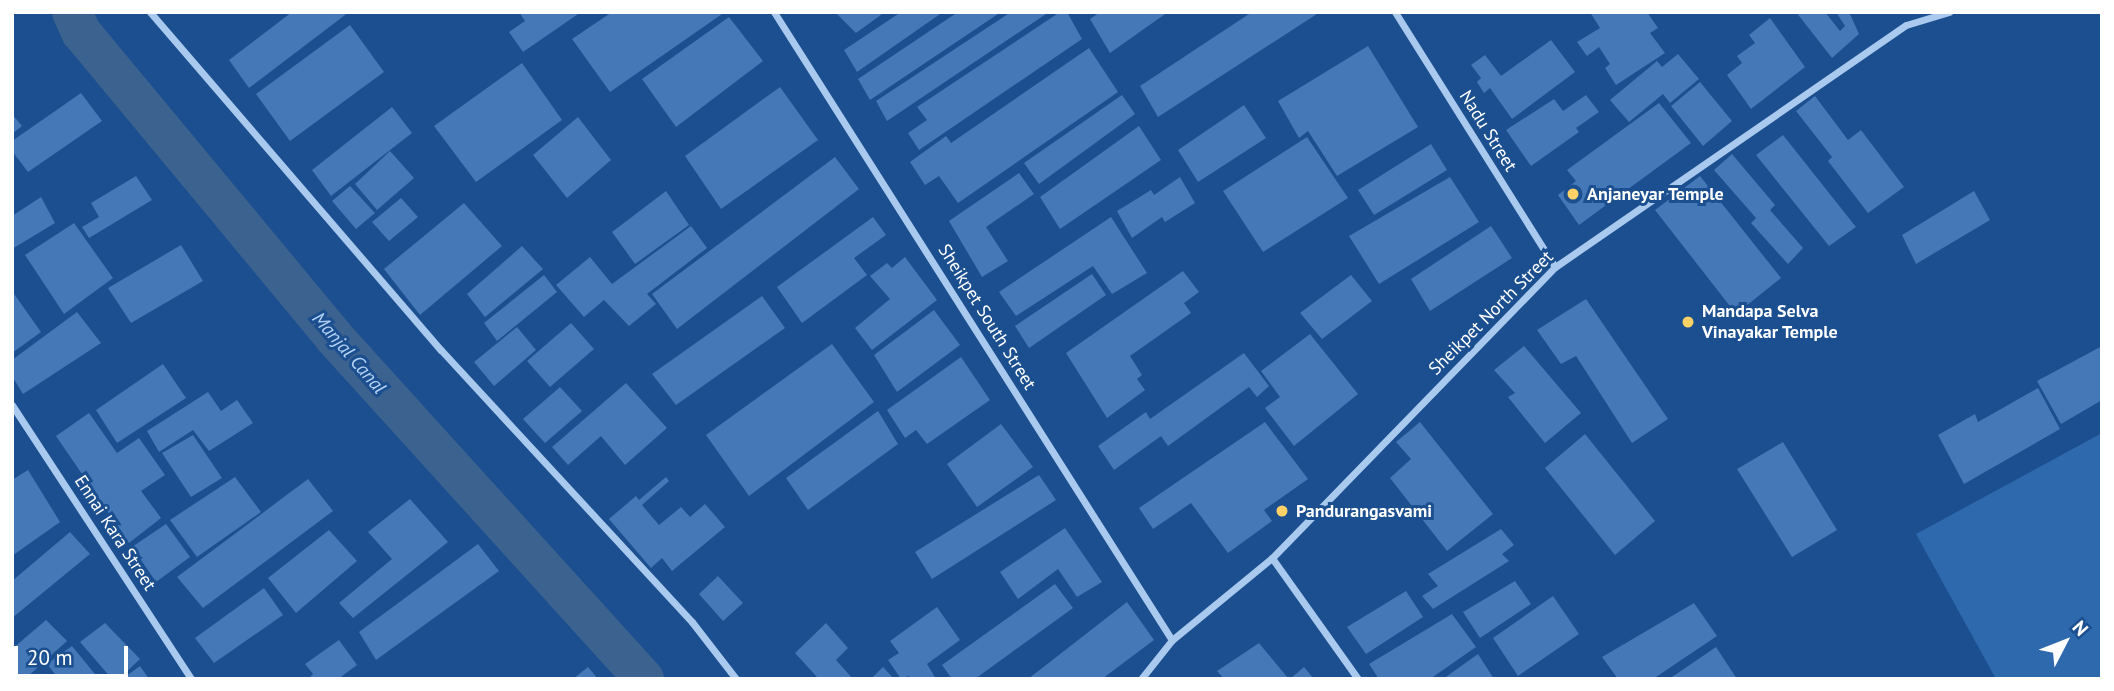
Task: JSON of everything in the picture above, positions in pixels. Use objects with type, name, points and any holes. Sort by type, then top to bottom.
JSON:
[{"type":"street","points":[[150,12],[441,350],[692,622],[736,679]]},
{"type":"street","name":"Sheikpet South Street","points":[[774,12],[1172,639]]},
{"type":"street","name":"Nadu Street","points":[[1395,12],[1555,267]]},
{"type":"street","name":"Sheikpet North Street","points":[[1141,679],[1172,639],[1272,558],[1555,267],[1906,25],[1949,12]]},
{"type":"street","name":"Ennai Kara Street","points":[[12,405],[191,679]]},
{"type":"street","points":[[1272,558],[1358,679]]},
{"type":"shaded area","points":[[2102,433],[2102,679],[1996,679],[1916,534]]},
{"type":"building","points":[[292,12],[349,12],[249,88],[229,60]]},
{"type":"building","points":[[519,12],[581,12],[523,52],[509,32],[525,21]]},
{"type":"building","points":[[612,12],[725,12],[610,92],[572,39]]},
{"type":"building","points":[[835,12],[885,12],[856,33]]},
{"type":"building","points":[[901,12],[943,12],[857,72],[844,50]]},
{"type":"building","points":[[958,12],[1001,12],[870,100],[858,79]]},
{"type":"building","points":[[1011,12],[1049,12],[887,121],[876,101]]},
{"type":"building","points":[[1060,12],[1067,12],[1082,39],[919,150],[908,133],[927,120],[917,107]]},
{"type":"building","points":[[1100,12],[1168,12],[1110,53],[1090,19]]},
{"type":"building","points":[[1252,12],[1320,12],[1158,117],[1140,86]]},
{"type":"building","points":[[1590,12],[1647,12],[1658,28],[1650,33],[1665,53],[1616,85],[1605,68],[1610,64],[1599,47],[1587,56],[1577,42],[1600,28]]},
{"type":"building","points":[[1796,12],[1825,12],[1840,31],[1845,26],[1836,12],[1849,12],[1859,34],[1832,58]]},
{"type":"building","points":[[729,17],[763,61],[676,127],[642,79]]},
{"type":"building","points":[[1770,18],[1805,67],[1751,109],[1727,75],[1742,63],[1737,56],[1755,43],[1749,35]]},
{"type":"building","points":[[350,25],[384,72],[290,141],[256,94]]},
{"type":"building","points":[[1551,40],[1575,72],[1512,119],[1490,88],[1484,93],[1477,82],[1481,78],[1471,65],[1485,55],[1501,76]]},
{"type":"building","points":[[1368,46],[1418,127],[1337,176],[1308,131],[1299,138],[1278,101]]},
{"type":"building","points":[[1089,48],[1118,92],[958,203],[939,176],[925,185],[910,162],[946,136],[951,143]]},
{"type":"building","points":[[1678,54],[1699,79],[1670,103],[1663,94],[1629,122],[1610,100],[1657,61],[1662,67]]},
{"type":"building","points":[[522,63],[562,120],[476,182],[434,126]]},
{"type":"building","points":[[1700,82],[1732,121],[1703,146],[1671,106]]},
{"type":"building","points":[[780,87],[818,140],[721,209],[685,156]]},
{"type":"building","points":[[81,93],[102,121],[28,172],[12,151],[12,141]]},
{"type":"building","points":[[1122,95],[1135,114],[1039,184],[1024,163]]},
{"type":"building","points":[[1586,95],[1599,112],[1576,128],[1579,132],[1531,166],[1506,130],[1554,99],[1563,111]]},
{"type":"building","points":[[1815,96],[1848,140],[1861,130],[1904,187],[1868,213],[1828,161],[1832,157],[1796,111]]},
{"type":"building","points":[[1659,103],[1691,143],[1579,225],[1558,195],[1576,181],[1567,170]]},
{"type":"building","points":[[1244,105],[1266,138],[1198,182],[1178,150]]},
{"type":"building","points":[[392,107],[412,133],[331,196],[312,170]]},
{"type":"building","points":[[12,114],[22,126],[12,134]]},
{"type":"building","points":[[578,117],[611,160],[567,198],[533,155]]},
{"type":"building","points":[[1139,126],[1161,160],[1060,229],[1040,197]]},
{"type":"building","points":[[1783,135],[1856,227],[1829,246],[1756,155]]},
{"type":"building","points":[[1307,137],[1348,198],[1263,252],[1223,191]]},
{"type":"building","points":[[1431,144],[1447,170],[1374,215],[1358,190]]},
{"type":"building","points":[[390,151],[414,178],[377,210],[355,184]]},
{"type":"building","points":[[1732,154],[1775,205],[1770,210],[1803,248],[1788,264],[1751,223],[1756,218],[1714,170]]},
{"type":"building","points":[[835,157],[859,189],[677,329],[652,294]]},
{"type":"building","points":[[1019,173],[1034,194],[986,227],[1008,261],[982,277],[949,221]]},
{"type":"building","points":[[136,176],[152,200],[89,238],[82,227],[99,217],[91,203]]},
{"type":"building","points":[[1700,176],[1781,278],[1736,314],[1655,210]]},
{"type":"building","points":[[1180,177],[1195,203],[1165,222],[1162,217],[1132,238],[1117,211],[1151,190],[1154,195]]},
{"type":"building","points":[[1450,177],[1479,222],[1379,284],[1349,236]]},
{"type":"building","points":[[350,186],[375,213],[356,229],[332,201]]},
{"type":"building","points":[[666,191],[689,225],[635,264],[612,232]]},
{"type":"building","points":[[1974,191],[1990,220],[1916,264],[1902,235]]},
{"type":"building","points":[[41,197],[55,223],[12,249],[12,216]]},
{"type":"building","points":[[401,198],[418,217],[389,241],[372,222]]},
{"type":"building","points":[[464,203],[502,246],[420,315],[384,269]]},
{"type":"building","points":[[873,217],[886,235],[854,258],[867,275],[802,323],[777,287]]},
{"type":"building","points":[[1111,217],[1147,273],[1112,294],[1093,266],[1016,316],[999,292]]},
{"type":"building","points":[[74,223],[113,278],[64,314],[25,255]]},
{"type":"building","points":[[691,226],[707,248],[647,294],[656,304],[629,326],[604,300],[584,317],[556,285],[590,257],[612,284]]},
{"type":"building","points":[[1491,226],[1512,258],[1430,311],[1411,279]]},
{"type":"building","points":[[181,245],[203,281],[131,323],[108,288]]},
{"type":"building","points":[[522,246],[543,269],[485,317],[467,294]]},
{"type":"building","points":[[905,257],[937,300],[872,350],[855,328],[890,299],[870,276],[887,263],[892,268]]},
{"type":"building","points":[[1183,271],[1199,292],[1184,303],[1191,313],[1130,356],[1142,375],[1137,379],[1145,390],[1107,418],[1066,353]]},
{"type":"building","points":[[1092,274],[1106,295],[1029,348],[1015,326]]},
{"type":"building","points":[[544,275],[557,292],[497,341],[484,323]]},
{"type":"building","points":[[1351,275],[1372,301],[1322,339],[1300,313]]},
{"type":"building","points":[[12,291],[41,332],[12,353]]},
{"type":"building","points":[[762,296],[785,328],[676,405],[652,374]]},
{"type":"building","points":[[1586,299],[1668,419],[1632,443],[1576,356],[1561,364],[1537,330]]},
{"type":"building","points":[[934,310],[960,345],[897,392],[874,355]]},
{"type":"building","points":[[77,312],[101,343],[23,394],[12,376],[12,360]]},
{"type":"building","points":[[571,323],[594,349],[550,387],[527,361]]},
{"type":"building","points":[[517,327],[536,350],[494,386],[474,362]]},
{"type":"building","points":[[1310,334],[1358,394],[1294,446],[1265,408],[1280,397],[1261,371]]},
{"type":"building","points":[[832,344],[874,402],[749,496],[706,435]]},
{"type":"building","points":[[1524,346],[1581,413],[1545,443],[1508,397],[1515,393],[1494,370]]},
{"type":"building","points":[[2102,346],[2102,400],[2061,424],[2037,381]]},
{"type":"building","points":[[1244,353],[1269,386],[1257,397],[1249,387],[1168,446],[1161,436],[1114,470],[1098,446],[1146,412],[1150,419]]},
{"type":"building","points":[[961,357],[990,400],[927,444],[916,430],[905,438],[887,410]]},
{"type":"building","points":[[163,364],[186,398],[117,443],[96,410]]},
{"type":"building","points":[[626,383],[667,428],[625,465],[601,436],[568,465],[552,447]]},
{"type":"building","points":[[560,387],[582,411],[545,443],[523,419]]},
{"type":"building","points":[[2038,388],[2060,429],[1964,484],[1938,435],[1975,414],[1978,422]]},
{"type":"building","points":[[208,392],[221,411],[237,400],[253,423],[209,451],[193,430],[159,452],[147,431]]},
{"type":"building","points":[[878,411],[898,444],[808,510],[786,478]]},
{"type":"building","points":[[89,413],[117,453],[139,438],[165,475],[141,491],[161,518],[129,543],[56,436]]},
{"type":"building","points":[[1265,422],[1308,479],[1264,510],[1272,521],[1228,553],[1191,503],[1153,529],[1139,508]]},
{"type":"building","points":[[1420,422],[1493,514],[1447,551],[1390,478],[1411,459],[1396,442]]},
{"type":"building","points":[[1001,424],[1033,467],[977,507],[947,464]]},
{"type":"building","points":[[1585,434],[1655,521],[1615,555],[1545,468]]},
{"type":"building","points":[[193,435],[222,478],[191,497],[162,453]]},
{"type":"building","points":[[1783,442],[1837,530],[1792,557],[1737,469]]},
{"type":"building","points":[[28,470],[60,522],[12,556],[12,480]]},
{"type":"building","points":[[1039,475],[1056,500],[932,579],[915,552]]},
{"type":"building","points":[[235,477],[261,512],[197,557],[170,520]]},
{"type":"building","points":[[666,477],[669,481],[642,505],[659,525],[681,507],[690,517],[705,504],[725,527],[672,571],[662,558],[651,568],[609,519],[636,496],[639,500]]},
{"type":"building","points":[[308,479],[333,511],[203,608],[177,577]]},
{"type":"building","points":[[410,499],[448,542],[353,618],[339,603],[392,559],[368,532]]},
{"type":"building","points":[[166,524],[190,557],[156,582],[132,547]]},
{"type":"building","points":[[1065,528],[1102,582],[1077,597],[1058,569],[1018,599],[1000,572]]},
{"type":"building","points":[[1501,529],[1514,545],[1502,554],[1509,561],[1433,609],[1422,596],[1438,586],[1428,574]]},
{"type":"building","points":[[329,530],[357,561],[296,613],[268,578]]},
{"type":"building","points":[[70,532],[90,554],[12,618],[12,581]]},
{"type":"building","points":[[478,544],[499,571],[376,660],[359,632]]},
{"type":"building","points":[[718,576],[743,603],[723,621],[699,594]]},
{"type":"building","points":[[1515,581],[1531,604],[1480,638],[1463,612]]},
{"type":"building","points":[[1055,584],[1073,608],[975,679],[952,679],[942,665]]},
{"type":"building","points":[[264,588],[283,615],[214,663],[195,638]]},
{"type":"building","points":[[1406,591],[1423,617],[1366,654],[1347,627]]},
{"type":"building","points":[[1553,596],[1579,634],[1518,676],[1493,638]]},
{"type":"building","points":[[1127,602],[1154,640],[1102,679],[1028,679]]},
{"type":"building","points":[[1694,603],[1717,636],[1653,679],[1618,679],[1602,657]]},
{"type":"building","points":[[937,607],[960,640],[927,664],[936,679],[911,679],[909,676],[901,679],[888,660],[899,653],[890,641]]},
{"type":"building","points":[[1452,614],[1476,647],[1430,679],[1379,679],[1369,664]]},
{"type":"building","points":[[46,620],[67,641],[25,679],[16,679],[12,675],[12,649]]},
{"type":"building","points":[[105,623],[140,659],[119,679],[112,679],[80,642]]},
{"type":"building","points":[[826,623],[848,648],[836,660],[853,679],[814,679],[817,677],[795,653]]},
{"type":"building","points":[[339,640],[357,665],[338,679],[308,679],[313,674],[305,664]]},
{"type":"building","points":[[1259,643],[1287,677],[1224,679],[1217,671]]},
{"type":"building","points":[[72,646],[99,679],[59,679],[47,664]]},
{"type":"building","points":[[1716,647],[1737,679],[1669,679]]},
{"type":"building","points":[[1478,654],[1494,679],[1443,679]]},
{"type":"building","points":[[140,666],[149,679],[122,679]]},
{"type":"building","points":[[588,667],[598,679],[573,679]]},
{"type":"building","points":[[883,667],[894,679],[871,679]]},
{"type":"building","points":[[1304,667],[1314,679],[1290,679]]},
{"type":"waterway","name":"Manjal Canal","points":[[72,12],[81,32],[333,336],[644,679]]},
{"type":"place","name":"Anjaneyar Temple","points":[[1573,194]]},
{"type":"place","name":"Mandapa Selva Vinayakar Temple","points":[[1688,322]]},
{"type":"place","name":"Pandurangasvami","points":[[1282,511]]}]
